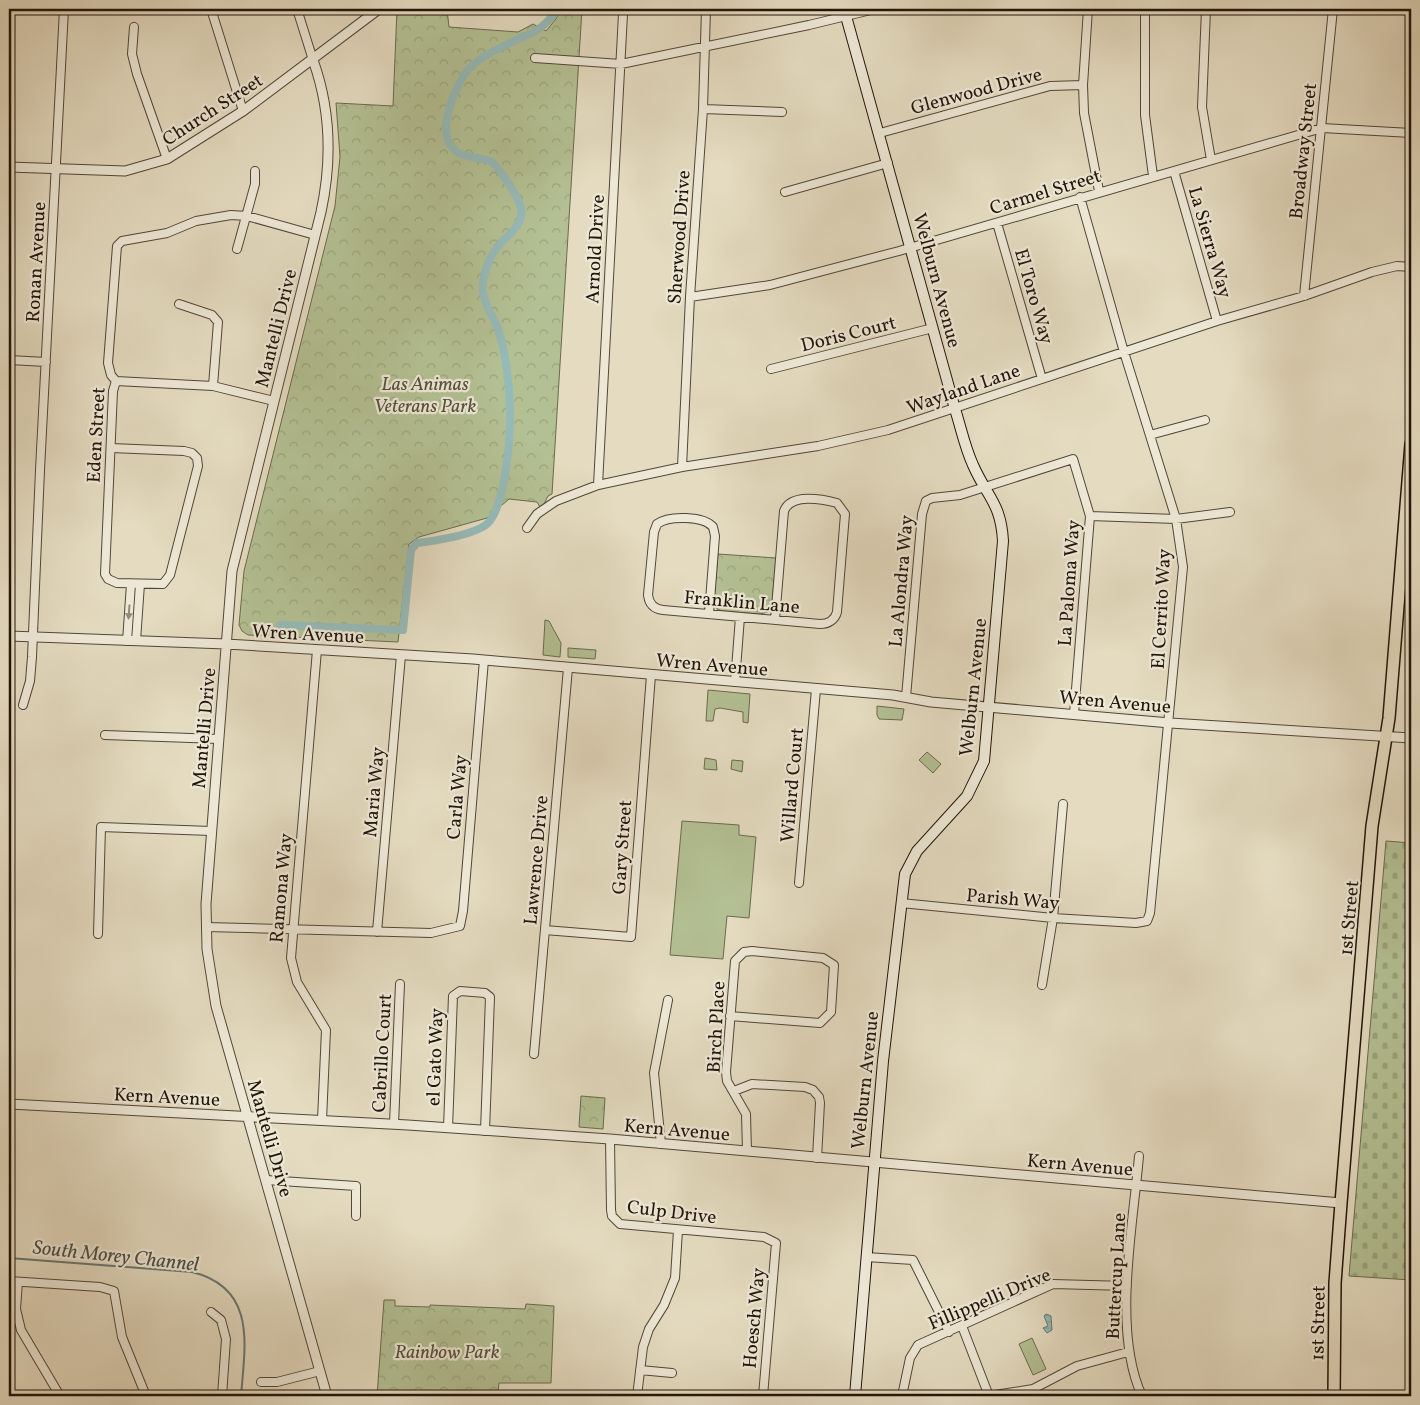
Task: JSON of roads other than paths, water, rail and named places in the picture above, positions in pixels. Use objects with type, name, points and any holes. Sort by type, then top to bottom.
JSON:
[{"type":"main road","name":"Welburn Avenue","points":[[845,12],[955,409],[974,467],[999,514],[1003,541],[985,756],[981,770],[967,796],[917,851],[905,874],[874,1164],[855,1396]]},
{"type":"main road","name":"1st Street","points":[[1334,1396],[1335,1283],[1341,1203],[1372,826],[1386,737],[1411,444]]},
{"type":"street","name":"Ronan Avenue","points":[[23,705],[30,681],[33,637],[64,9]]},
{"type":"street","points":[[211,9],[243,111]]},
{"type":"street","points":[[297,9],[313,60]]},
{"type":"street","name":"Church Street","points":[[9,167],[125,171],[167,159],[243,111],[379,9]]},
{"type":"street","name":"Sherwood Drive","points":[[682,466],[690,297],[703,109],[706,9]]},
{"type":"street","points":[[535,58],[621,64],[809,25],[845,12],[874,9]]},
{"type":"street","points":[[1088,9],[1083,85],[1084,113],[1100,191]]},
{"type":"street","points":[[1145,9],[1145,115],[1154,176]]},
{"type":"street","name":"La Sierra Way","points":[[1206,9],[1202,107],[1211,160]]},
{"type":"street","name":"Broadway Street","points":[[1304,296],[1333,9]]},
{"type":"street","name":"Arnold Drive","points":[[598,486],[623,14]]},
{"type":"street","points":[[134,27],[132,54],[137,74],[167,159]]},
{"type":"street","name":"Mantelli Drive","points":[[313,60],[325,104],[329,145],[325,195],[234,557],[229,590],[211,831],[206,927],[216,1006],[327,1396]]},
{"type":"street","name":"Glenwood Drive","points":[[880,133],[1050,86],[1083,85]]},
{"type":"street","points":[[703,109],[782,112]]},
{"type":"street","name":"Carmel Street","points":[[690,297],[770,285],[911,248],[1100,191],[1174,172],[1322,128],[1411,133]]},
{"type":"street","points":[[785,192],[888,163]]},
{"type":"street","points":[[237,249],[255,184],[255,171]]},
{"type":"street","name":"La Sierra Way","points":[[1174,172],[1216,321]]},
{"type":"street","name":"El Cerrito Way","points":[[1080,197],[1124,352],[1176,519],[1183,567],[1170,722],[1150,913],[1147,921],[1142,923],[1123,922]]},
{"type":"street","name":"Eden Street","points":[[111,448],[184,451],[196,455],[198,466],[168,580],[160,585],[112,582],[106,574],[113,391],[116,381],[111,375],[108,363],[115,252],[122,241],[167,233],[196,221],[218,216],[247,216]]},
{"type":"street","points":[[247,216],[315,235]]},
{"type":"street","name":"El Toro Way","points":[[997,223],[1042,379]]},
{"type":"street","name":"Wayland Lane","points":[[527,528],[537,514],[556,500],[598,486],[682,466],[818,446],[888,430],[1216,321],[1304,296],[1388,267],[1411,267]]},
{"type":"street","points":[[179,304],[212,315],[218,322],[213,386]]},
{"type":"street","name":"Doris Court","points":[[771,369],[933,328]]},
{"type":"street","points":[[9,360],[46,362]]},
{"type":"street","points":[[116,381],[213,386],[274,401]]},
{"type":"street","points":[[1150,435],[1205,420]]},
{"type":"street","name":"La Paloma Way","points":[[986,487],[1073,459],[1090,516],[1074,714]]},
{"type":"street","name":"La Alondra Way","points":[[906,697],[924,505],[929,499],[960,495],[986,487]]},
{"type":"street","name":"Franklin Lane","points":[[709,614],[715,536],[713,527],[702,520],[668,519],[660,522],[654,532],[648,595],[652,606],[663,610],[740,617],[775,620],[823,624],[830,622],[837,612],[845,519],[844,510],[834,502],[797,500],[789,502],[784,511],[775,620]]},
{"type":"street","points":[[1090,516],[1176,519],[1230,512]]},
{"type":"street","points":[[131,584],[132,641]]},
{"type":"street","points":[[132,641],[140,584]]},
{"type":"street","points":[[735,682],[740,617]]},
{"type":"street","name":"Wren Avenue","points":[[9,636],[226,644],[484,660],[906,697],[989,707],[1170,722],[1411,738]]},
{"type":"street","name":"Ramona Way","points":[[317,650],[291,958],[297,982],[326,1030],[322,1120]]},
{"type":"street","name":"Maria Way","points":[[377,932],[401,655]]},
{"type":"street","name":"Carla Way","points":[[377,932],[431,933],[450,930],[460,926],[463,911],[484,660]]},
{"type":"street","name":"Lawrence Drive","points":[[534,1054],[568,668]]},
{"type":"street","name":"Gary Street","points":[[545,930],[631,937],[651,675]]},
{"type":"street","name":"Willard Court","points":[[799,883],[816,689]]},
{"type":"street","points":[[105,735],[219,739]]},
{"type":"street","points":[[1042,985],[1053,918],[1063,804]]},
{"type":"street","points":[[98,934],[100,827],[211,831]]},
{"type":"street","name":"Parish Way","points":[[901,903],[1053,918],[1123,922]]},
{"type":"street","points":[[206,927],[293,928],[377,932]]},
{"type":"street","name":"Birch Place","points":[[730,1016],[820,1023],[831,1012],[834,965],[830,960],[823,958],[752,951],[744,952],[735,961],[730,1016],[726,1072],[727,1081],[746,1114],[747,1151]]},
{"type":"street","name":"Cabrillo Court","points":[[394,1124],[400,984]]},
{"type":"street","name":"el Gato Way","points":[[448,1128],[453,996],[460,991],[489,994],[485,1131]]},
{"type":"street","points":[[661,1144],[654,1073],[668,1000]]},
{"type":"street","points":[[734,1091],[752,1084],[805,1087],[813,1090],[819,1097],[820,1103],[817,1158]]},
{"type":"street","name":"Kern Avenue","points":[[9,1104],[394,1124],[610,1139],[874,1164],[1341,1203]]},
{"type":"street","name":"Culp Drive","points":[[610,1139],[612,1216],[620,1224],[764,1237],[776,1242]]},
{"type":"street","name":"Buttercup Lane","points":[[1139,1156],[1127,1286],[1128,1352],[1142,1396]]},
{"type":"street","points":[[266,1180],[356,1186],[356,1216]]},
{"type":"street","points":[[638,1396],[643,1347],[649,1329],[664,1305],[675,1278],[678,1230]]},
{"type":"street","name":"Hoesch Way","points":[[763,1396],[776,1242]]},
{"type":"street","points":[[866,1257],[912,1260],[949,1332]]},
{"type":"street","points":[[9,1281],[100,1287],[114,1290],[122,1337],[146,1396]]},
{"type":"street","points":[[18,1282],[16,1309],[21,1330],[60,1396]]},
{"type":"street","name":"Fillippelli Drive","points":[[902,1396],[912,1352],[918,1345],[1053,1284],[1127,1286]]},
{"type":"street","points":[[211,1312],[221,1320],[226,1340],[222,1396]]},
{"type":"street","points":[[962,1326],[989,1396],[1034,1389],[1077,1366],[1128,1352]]},
{"type":"street","points":[[640,1370],[672,1373]]},
{"type":"street","points":[[261,1382],[277,1382],[320,1372]]},
{"type":"street","points":[[1211,1396],[1239,1396]]},
{"type":"water","points":[[1046,1314],[1051,1316],[1052,1330],[1047,1333],[1043,1328],[1048,1326],[1044,1316]]},
{"type":"waterway","points":[[510,415],[503,349],[498,329],[485,301],[483,283],[493,253],[518,224],[521,208],[508,182],[494,164],[490,161],[461,154],[450,145],[446,125],[455,93],[469,69],[489,54],[533,33],[549,21],[558,9]]},
{"type":"waterway","points":[[279,631],[280,625],[403,630],[411,550],[417,543],[464,534],[487,524],[493,516],[502,490],[509,442],[510,419]]},
{"type":"waterway","name":"South Morey Channel","points":[[9,1258],[192,1272],[213,1280],[228,1291],[237,1305],[242,1321],[244,1357],[241,1396]]},
{"type":"park label","name":"Las Animas Veterans Park","points":[[425,394]]},
{"type":"park label","name":"Rainbow Park","points":[[447,1351]]}]
